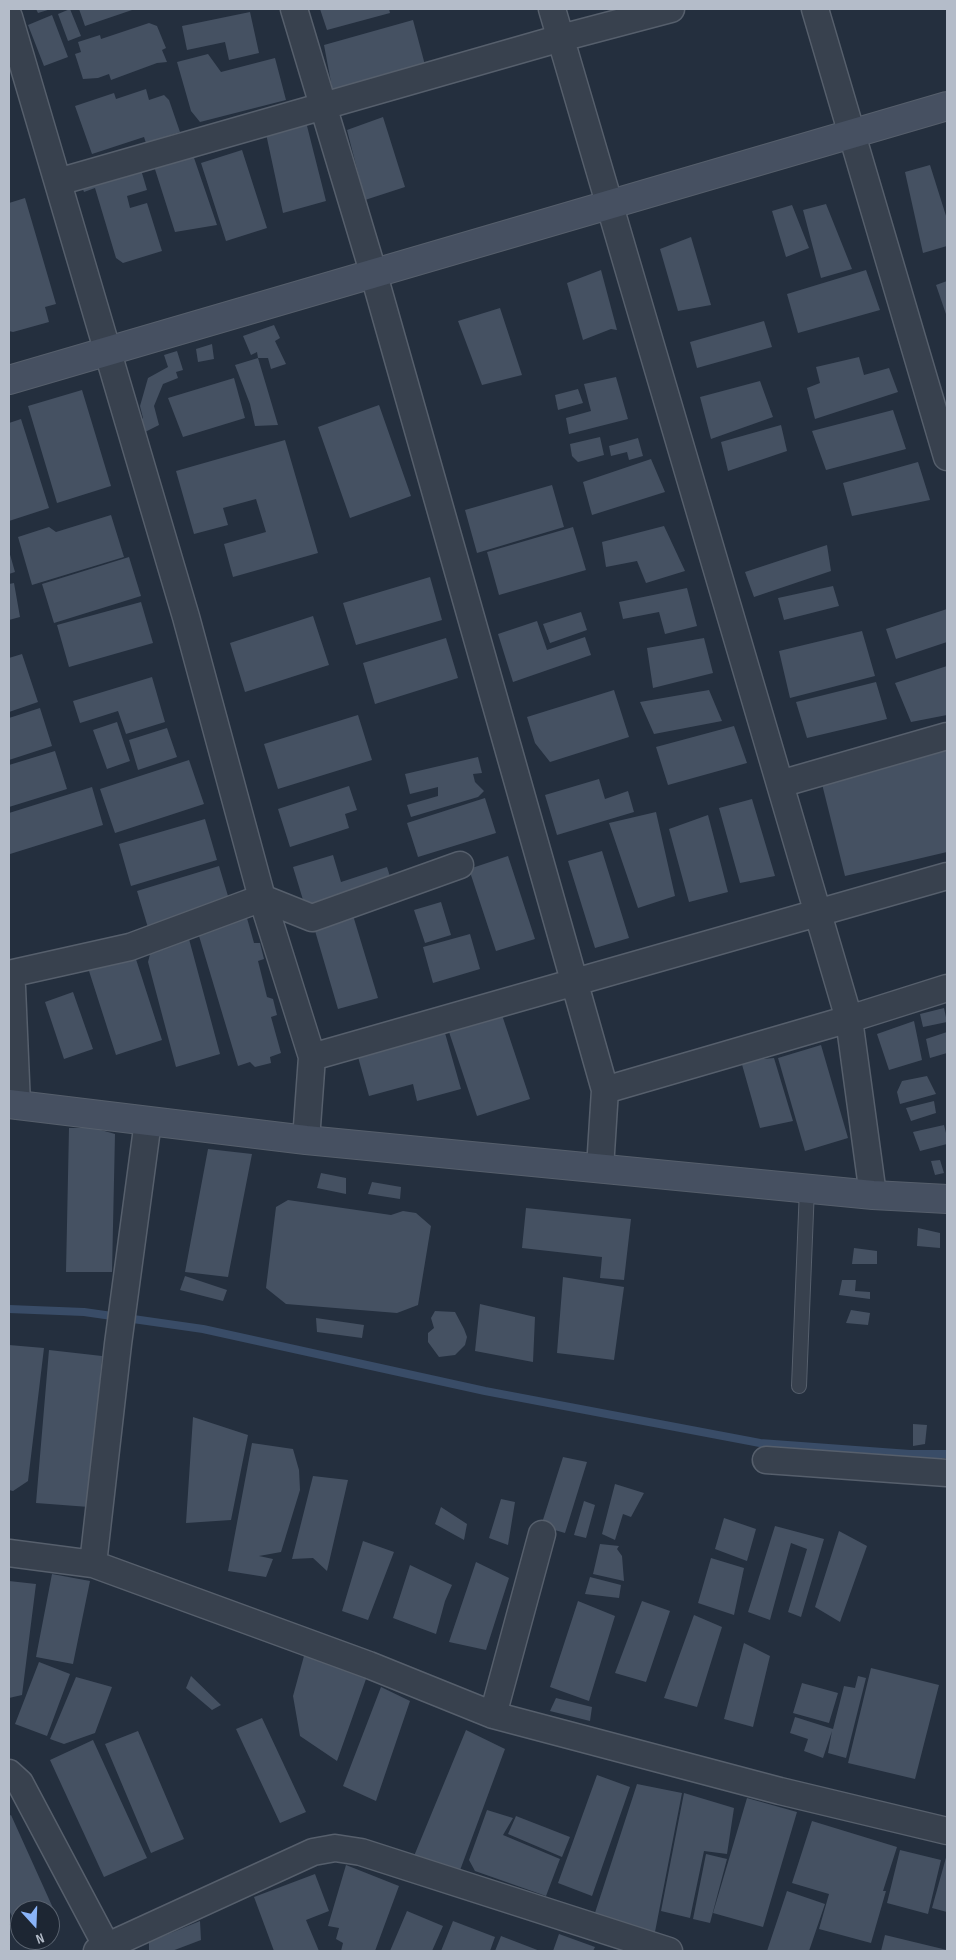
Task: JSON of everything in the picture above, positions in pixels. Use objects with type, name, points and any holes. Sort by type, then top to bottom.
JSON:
[{"type":"street","points":[[294,9],[374,275],[604,1090],[600,1168]]},
{"type":"street","points":[[552,9],[849,1019],[873,1195]]},
{"type":"street","points":[[58,182],[561,38],[671,9]]},
{"type":"street","points":[[815,9],[947,456]]},
{"type":"street","points":[[9,17],[186,617],[262,898],[312,1057],[306,1140]]},
{"type":"street","points":[[9,380],[374,275],[947,106]]},
{"type":"street","points":[[780,784],[947,736]]},
{"type":"street","points":[[460,865],[312,918],[262,898],[130,948],[9,975],[12,987],[13,1104],[306,1140],[873,1195],[947,1199]]},
{"type":"street","points":[[312,1057],[947,876]]},
{"type":"street","points":[[604,1090],[849,1019],[947,988]]},
{"type":"street","points":[[93,1564],[118,1344],[148,1121]]},
{"type":"street","points":[[766,1460],[947,1473]]},
{"type":"street","points":[[493,1715],[542,1534]]},
{"type":"street","points":[[9,1553],[93,1564],[369,1665],[493,1715],[780,1791],[947,1831]]},
{"type":"street","points":[[9,1773],[20,1783],[102,1949],[313,1852],[335,1848],[361,1852],[669,1951]]},
{"type":"lane","points":[[799,1386],[807,1188]]},
{"type":"building","points":[[36,9],[51,9],[38,13]]},
{"type":"building","points":[[70,9],[81,36],[68,41],[58,14]]},
{"type":"building","points":[[79,9],[135,9],[85,26]]},
{"type":"building","points":[[320,9],[389,9],[390,13],[327,30]]},
{"type":"building","points":[[250,12],[259,53],[229,60],[225,42],[187,50],[182,26]]},
{"type":"building","points":[[52,15],[68,57],[44,66],[28,25]]},
{"type":"building","points":[[413,20],[425,65],[333,93],[324,45]]},
{"type":"building","points":[[149,23],[157,26],[166,48],[162,50],[167,62],[157,63],[111,80],[109,74],[98,78],[83,79],[75,54],[81,52],[78,42],[100,35],[101,39]]},
{"type":"building","points":[[208,54],[221,72],[275,58],[286,100],[200,122],[191,111],[177,62]]},
{"type":"building","points":[[146,89],[149,100],[164,95],[169,100],[180,132],[146,143],[144,137],[92,154],[75,106],[114,93],[116,99]]},
{"type":"building","points":[[383,117],[405,187],[365,200],[347,130]]},
{"type":"building","points":[[305,118],[326,201],[283,213],[265,129]]},
{"type":"building","points":[[242,150],[267,228],[226,241],[201,163]]},
{"type":"building","points":[[192,152],[217,225],[175,232],[153,163]]},
{"type":"building","points":[[139,163],[147,190],[127,196],[130,208],[147,203],[162,251],[123,263],[116,258],[95,188],[84,192],[80,181]]},
{"type":"building","points":[[930,165],[947,219],[947,246],[923,253],[905,172]]},
{"type":"building","points":[[25,198],[56,304],[45,307],[49,322],[13,332],[9,331],[9,203]]},
{"type":"building","points":[[826,204],[852,269],[821,278],[803,210]]},
{"type":"building","points":[[792,205],[809,248],[786,257],[772,211]]},
{"type":"building","points":[[691,237],[711,305],[678,311],[660,249]]},
{"type":"building","points":[[601,270],[617,330],[611,329],[583,340],[567,283]]},
{"type":"building","points":[[866,270],[880,310],[798,333],[787,294]]},
{"type":"building","points":[[947,281],[947,317],[936,285]]},
{"type":"building","points":[[500,308],[522,375],[482,385],[458,321]]},
{"type":"building","points":[[764,321],[772,347],[697,368],[690,342]]},
{"type":"building","points":[[274,325],[280,338],[275,341],[286,364],[271,369],[268,358],[258,358],[257,352],[251,355],[243,336]]},
{"type":"building","points":[[212,344],[214,359],[198,362],[196,349]]},
{"type":"building","points":[[177,351],[183,370],[176,372],[178,378],[163,384],[154,406],[159,425],[145,432],[138,424],[143,418],[140,406],[148,378],[168,367],[164,355]]},
{"type":"building","points":[[859,357],[864,375],[889,368],[898,392],[815,419],[807,388],[820,383],[816,367]]},
{"type":"building","points":[[258,358],[278,425],[255,426],[250,404],[235,365]]},
{"type":"building","points":[[616,377],[628,419],[569,434],[566,418],[591,411],[584,384]]},
{"type":"building","points":[[234,378],[245,418],[183,437],[168,398]]},
{"type":"building","points":[[760,381],[773,417],[711,439],[700,397]]},
{"type":"building","points":[[578,389],[583,403],[558,410],[555,395]]},
{"type":"building","points":[[82,390],[111,486],[57,503],[28,406]]},
{"type":"building","points":[[379,405],[411,496],[350,518],[318,427]]},
{"type":"building","points":[[893,410],[906,449],[826,470],[812,431]]},
{"type":"building","points":[[21,419],[49,508],[9,521],[9,423]]},
{"type":"building","points":[[781,425],[787,451],[728,471],[721,442]]},
{"type":"building","points":[[600,437],[604,455],[578,462],[572,456],[570,444]]},
{"type":"building","points":[[638,438],[643,456],[629,460],[627,452],[611,456],[609,446]]},
{"type":"building","points":[[285,440],[318,553],[233,577],[224,544],[266,532],[256,499],[223,508],[228,525],[194,534],[176,471]]},
{"type":"building","points":[[651,459],[665,492],[592,515],[583,482]]},
{"type":"building","points":[[918,462],[930,500],[852,516],[843,483]]},
{"type":"building","points":[[552,485],[564,527],[477,553],[465,510]]},
{"type":"building","points":[[111,515],[124,557],[32,585],[18,537],[49,527],[56,532]]},
{"type":"building","points":[[664,526],[685,571],[646,583],[637,561],[606,567],[602,542]]},
{"type":"building","points":[[573,527],[586,570],[499,595],[487,552]]},
{"type":"building","points":[[827,545],[831,571],[754,597],[745,572]]},
{"type":"building","points":[[9,551],[15,572],[9,574]]},
{"type":"building","points":[[129,557],[141,596],[54,623],[42,584]]},
{"type":"building","points":[[430,577],[442,620],[356,645],[343,603]]},
{"type":"building","points":[[14,583],[20,617],[9,620],[9,584]]},
{"type":"building","points":[[833,586],[839,606],[784,620],[778,598]]},
{"type":"building","points":[[687,588],[697,626],[665,634],[659,612],[623,619],[619,602]]},
{"type":"building","points":[[141,602],[153,643],[69,667],[57,625]]},
{"type":"building","points":[[947,609],[947,642],[896,659],[886,629]]},
{"type":"building","points":[[581,612],[587,630],[550,643],[543,624]]},
{"type":"building","points":[[313,616],[329,665],[245,692],[230,643]]},
{"type":"building","points":[[537,621],[547,650],[585,637],[591,655],[513,682],[498,634]]},
{"type":"building","points":[[862,631],[875,676],[790,698],[779,651]]},
{"type":"building","points":[[446,638],[458,678],[375,704],[363,663]]},
{"type":"building","points":[[704,638],[713,673],[653,688],[647,648]]},
{"type":"building","points":[[22,654],[38,702],[9,712],[9,658]]},
{"type":"building","points":[[947,666],[947,715],[911,722],[895,683]]},
{"type":"building","points":[[152,677],[165,722],[126,734],[118,711],[80,723],[73,701]]},
{"type":"building","points":[[876,682],[887,719],[807,738],[796,702]]},
{"type":"building","points":[[614,690],[629,737],[550,762],[535,743],[527,717]]},
{"type":"building","points":[[709,690],[722,721],[654,734],[640,702]]},
{"type":"building","points":[[40,708],[52,746],[9,760],[9,718]]},
{"type":"building","points":[[358,715],[372,760],[278,789],[264,744]]},
{"type":"building","points":[[117,722],[130,761],[107,769],[93,730]]},
{"type":"building","points":[[734,726],[747,763],[668,785],[656,747]]},
{"type":"building","points":[[167,728],[177,757],[138,770],[129,740]]},
{"type":"building","points":[[947,749],[947,852],[845,876],[822,784]]},
{"type":"building","points":[[55,751],[67,789],[9,807],[9,765]]},
{"type":"building","points":[[478,757],[482,773],[473,774],[475,782],[484,791],[478,797],[411,817],[407,805],[438,796],[438,787],[410,794],[405,774]]},
{"type":"building","points":[[189,760],[204,804],[115,833],[100,789]]},
{"type":"building","points":[[599,779],[605,799],[628,791],[634,812],[557,835],[545,795]]},
{"type":"building","points":[[349,786],[357,810],[345,814],[349,828],[290,847],[278,809]]},
{"type":"building","points":[[92,787],[103,825],[10,854],[9,813]]},
{"type":"building","points":[[485,798],[496,833],[418,857],[407,823]]},
{"type":"building","points":[[752,799],[775,876],[740,883],[719,808]]},
{"type":"building","points":[[656,812],[675,896],[638,908],[609,823]]},
{"type":"building","points":[[708,815],[728,892],[689,902],[669,829]]},
{"type":"building","points":[[205,819],[217,860],[131,886],[119,844]]},
{"type":"building","points":[[602,851],[629,938],[595,948],[568,861]]},
{"type":"building","points":[[333,855],[341,882],[387,867],[393,886],[307,913],[293,867]]},
{"type":"building","points":[[508,856],[535,939],[496,951],[469,869]]},
{"type":"building","points":[[219,866],[231,906],[149,931],[137,891]]},
{"type":"building","points":[[441,902],[451,935],[425,943],[414,910]]},
{"type":"building","points":[[245,911],[254,943],[260,943],[264,959],[258,961],[267,997],[273,999],[277,1015],[271,1017],[281,1053],[270,1057],[271,1063],[255,1067],[250,1062],[238,1066],[196,926]]},
{"type":"building","points":[[352,912],[378,998],[338,1009],[313,924]]},
{"type":"building","points":[[470,934],[480,969],[433,983],[423,947]]},
{"type":"building","points":[[189,939],[220,1054],[176,1067],[148,962],[151,950]]},
{"type":"building","points":[[134,953],[162,1040],[116,1055],[88,968]]},
{"type":"building","points":[[73,992],[93,1049],[64,1059],[45,1002]]},
{"type":"building","points":[[944,1008],[947,1022],[923,1027],[920,1014]]},
{"type":"building","points":[[502,1015],[530,1099],[477,1116],[449,1032]]},
{"type":"building","points":[[914,1021],[922,1060],[889,1070],[877,1034]]},
{"type":"building","points":[[947,1032],[947,1053],[930,1058],[926,1039]]},
{"type":"building","points":[[445,1033],[461,1089],[417,1101],[413,1084],[369,1096],[358,1057]]},
{"type":"building","points":[[821,1045],[848,1138],[805,1151],[778,1058]]},
{"type":"building","points":[[774,1058],[793,1121],[760,1128],[741,1061]]},
{"type":"building","points":[[927,1076],[936,1094],[900,1104],[897,1092],[902,1081]]},
{"type":"building","points":[[934,1101],[936,1113],[911,1121],[906,1108]]},
{"type":"building","points":[[944,1125],[947,1144],[920,1151],[913,1132]]},
{"type":"building","points":[[69,1128],[94,1128],[115,1134],[112,1272],[66,1272]]},
{"type":"building","points":[[208,1149],[252,1154],[228,1277],[185,1272]]},
{"type":"building","points":[[940,1160],[944,1173],[935,1175],[931,1161]]},
{"type":"building","points":[[321,1173],[346,1178],[346,1194],[317,1188]]},
{"type":"building","points":[[372,1182],[401,1187],[400,1199],[368,1194]]},
{"type":"building","points":[[288,1200],[391,1215],[403,1211],[416,1213],[431,1226],[418,1305],[397,1313],[286,1304],[266,1288],[276,1207]]},
{"type":"building","points":[[526,1208],[631,1219],[624,1280],[600,1278],[602,1257],[522,1248]]},
{"type":"building","points":[[918,1228],[940,1233],[940,1248],[917,1246]]},
{"type":"building","points":[[854,1248],[877,1251],[877,1264],[852,1264]]},
{"type":"building","points":[[185,1276],[227,1290],[223,1301],[180,1290]]},
{"type":"building","points":[[563,1277],[624,1287],[614,1360],[557,1353]]},
{"type":"building","points":[[842,1280],[856,1280],[855,1291],[870,1292],[870,1299],[839,1295]]},
{"type":"building","points":[[480,1304],[535,1317],[533,1362],[475,1351]]},
{"type":"building","points":[[851,1310],[870,1313],[868,1325],[846,1323]]},
{"type":"building","points":[[435,1311],[455,1312],[464,1329],[467,1337],[465,1345],[455,1355],[439,1357],[428,1342],[428,1333],[434,1328],[431,1318]]},
{"type":"building","points":[[316,1318],[364,1325],[362,1338],[317,1332]]},
{"type":"building","points":[[9,1345],[44,1348],[28,1481],[13,1491],[9,1490]]},
{"type":"building","points":[[49,1350],[102,1356],[89,1507],[36,1503]]},
{"type":"building","points":[[193,1417],[248,1435],[231,1520],[186,1523]]},
{"type":"building","points":[[913,1424],[927,1425],[925,1444],[913,1446]]},
{"type":"building","points":[[252,1443],[293,1449],[299,1470],[300,1490],[281,1552],[259,1556],[273,1559],[266,1577],[228,1571]]},
{"type":"building","points":[[563,1457],[587,1462],[565,1533],[541,1526]]},
{"type":"building","points":[[313,1476],[348,1480],[327,1571],[313,1558],[292,1559]]},
{"type":"building","points":[[615,1484],[644,1493],[631,1517],[623,1514],[615,1540],[602,1534]]},
{"type":"building","points":[[501,1499],[515,1502],[508,1545],[489,1538]]},
{"type":"building","points":[[584,1501],[595,1505],[586,1538],[574,1535]]},
{"type":"building","points":[[441,1507],[467,1524],[464,1540],[435,1524]]},
{"type":"building","points":[[724,1518],[756,1529],[747,1561],[715,1549]]},
{"type":"building","points":[[775,1526],[824,1539],[801,1617],[788,1612],[807,1549],[791,1543],[770,1620],[748,1612]]},
{"type":"building","points":[[839,1531],[867,1546],[840,1622],[815,1607]]},
{"type":"building","points":[[363,1541],[394,1552],[368,1620],[342,1611]]},
{"type":"building","points":[[600,1544],[619,1546],[617,1549],[622,1556],[624,1581],[593,1574]]},
{"type":"building","points":[[711,1558],[744,1568],[734,1615],[698,1603]]},
{"type":"building","points":[[476,1562],[509,1578],[486,1650],[449,1642]]},
{"type":"building","points":[[410,1565],[452,1585],[445,1601],[436,1634],[393,1618]]},
{"type":"building","points":[[52,1574],[90,1581],[73,1664],[36,1657]]},
{"type":"building","points":[[590,1577],[621,1585],[619,1598],[585,1594]]},
{"type":"building","points":[[9,1581],[36,1584],[22,1695],[9,1698]]},
{"type":"building","points":[[578,1601],[615,1616],[589,1701],[550,1687]]},
{"type":"building","points":[[642,1601],[670,1611],[646,1682],[615,1673]]},
{"type":"building","points":[[694,1615],[722,1627],[697,1707],[664,1698]]},
{"type":"building","points":[[744,1643],[770,1656],[753,1727],[724,1719]]},
{"type":"building","points":[[313,1652],[366,1679],[337,1761],[300,1736],[293,1696],[304,1656]]},
{"type":"building","points":[[39,1662],[70,1674],[47,1736],[15,1724]]},
{"type":"building","points":[[871,1668],[939,1685],[915,1779],[848,1763]]},
{"type":"building","points":[[191,1676],[221,1705],[212,1710],[186,1688]]},
{"type":"building","points":[[858,1676],[866,1678],[846,1758],[828,1753],[832,1731],[823,1758],[804,1751],[808,1739],[790,1733],[795,1717],[833,1729],[844,1686],[855,1688]]},
{"type":"building","points":[[76,1677],[112,1687],[95,1733],[64,1744],[50,1739]]},
{"type":"building","points":[[802,1683],[838,1693],[829,1723],[793,1713]]},
{"type":"building","points":[[381,1687],[410,1701],[376,1801],[343,1786]]},
{"type":"building","points":[[556,1698],[592,1707],[590,1721],[550,1711]]},
{"type":"building","points":[[262,1718],[306,1812],[280,1823],[236,1729]]},
{"type":"building","points":[[466,1730],[505,1749],[459,1873],[414,1856]]},
{"type":"building","points":[[138,1731],[184,1839],[151,1853],[105,1744]]},
{"type":"building","points":[[93,1740],[147,1858],[104,1877],[50,1760]]},
{"type":"building","points":[[597,1775],[630,1787],[592,1896],[558,1883]]},
{"type":"building","points":[[637,1784],[682,1793],[654,1937],[592,1922]]},
{"type":"building","points":[[684,1793],[734,1808],[727,1854],[704,1851],[690,1918],[661,1911]]},
{"type":"building","points":[[747,1798],[797,1812],[763,1927],[713,1913]]},
{"type":"building","points":[[487,1810],[513,1818],[503,1835],[560,1859],[546,1896],[475,1871],[469,1860]]},
{"type":"building","points":[[11,1815],[49,1900],[10,1900],[10,1912],[9,1910],[9,1816]]},
{"type":"building","points":[[516,1816],[570,1837],[562,1857],[508,1834]]},
{"type":"building","points":[[812,1821],[897,1847],[883,1891],[886,1891],[871,1943],[819,1929],[829,1894],[792,1883]]},
{"type":"building","points":[[900,1850],[941,1860],[928,1914],[887,1903]]},
{"type":"building","points":[[706,1854],[727,1859],[710,1923],[693,1919]]},
{"type":"building","points":[[947,1854],[947,1912],[932,1908]]},
{"type":"building","points":[[346,1865],[399,1886],[375,1951],[341,1951],[343,1943],[336,1939],[339,1928],[328,1926]]},
{"type":"building","points":[[315,1874],[329,1911],[306,1920],[319,1951],[274,1951],[254,1897]]},
{"type":"building","points":[[787,1891],[825,1904],[809,1951],[767,1951]]},
{"type":"building","points":[[407,1911],[443,1926],[432,1951],[390,1951]]},
{"type":"building","points":[[200,1921],[201,1940],[172,1951],[149,1951],[149,1942]]},
{"type":"building","points":[[453,1921],[495,1937],[490,1951],[441,1951]]},
{"type":"building","points":[[559,1934],[595,1947],[593,1951],[553,1951]]},
{"type":"building","points":[[885,1935],[947,1950],[947,1951],[881,1951]]},
{"type":"building","points":[[501,1936],[540,1951],[495,1951]]},
{"type":"waterway","points":[[9,1309],[84,1312],[203,1329],[485,1391],[760,1443],[910,1454],[947,1454]]}]
